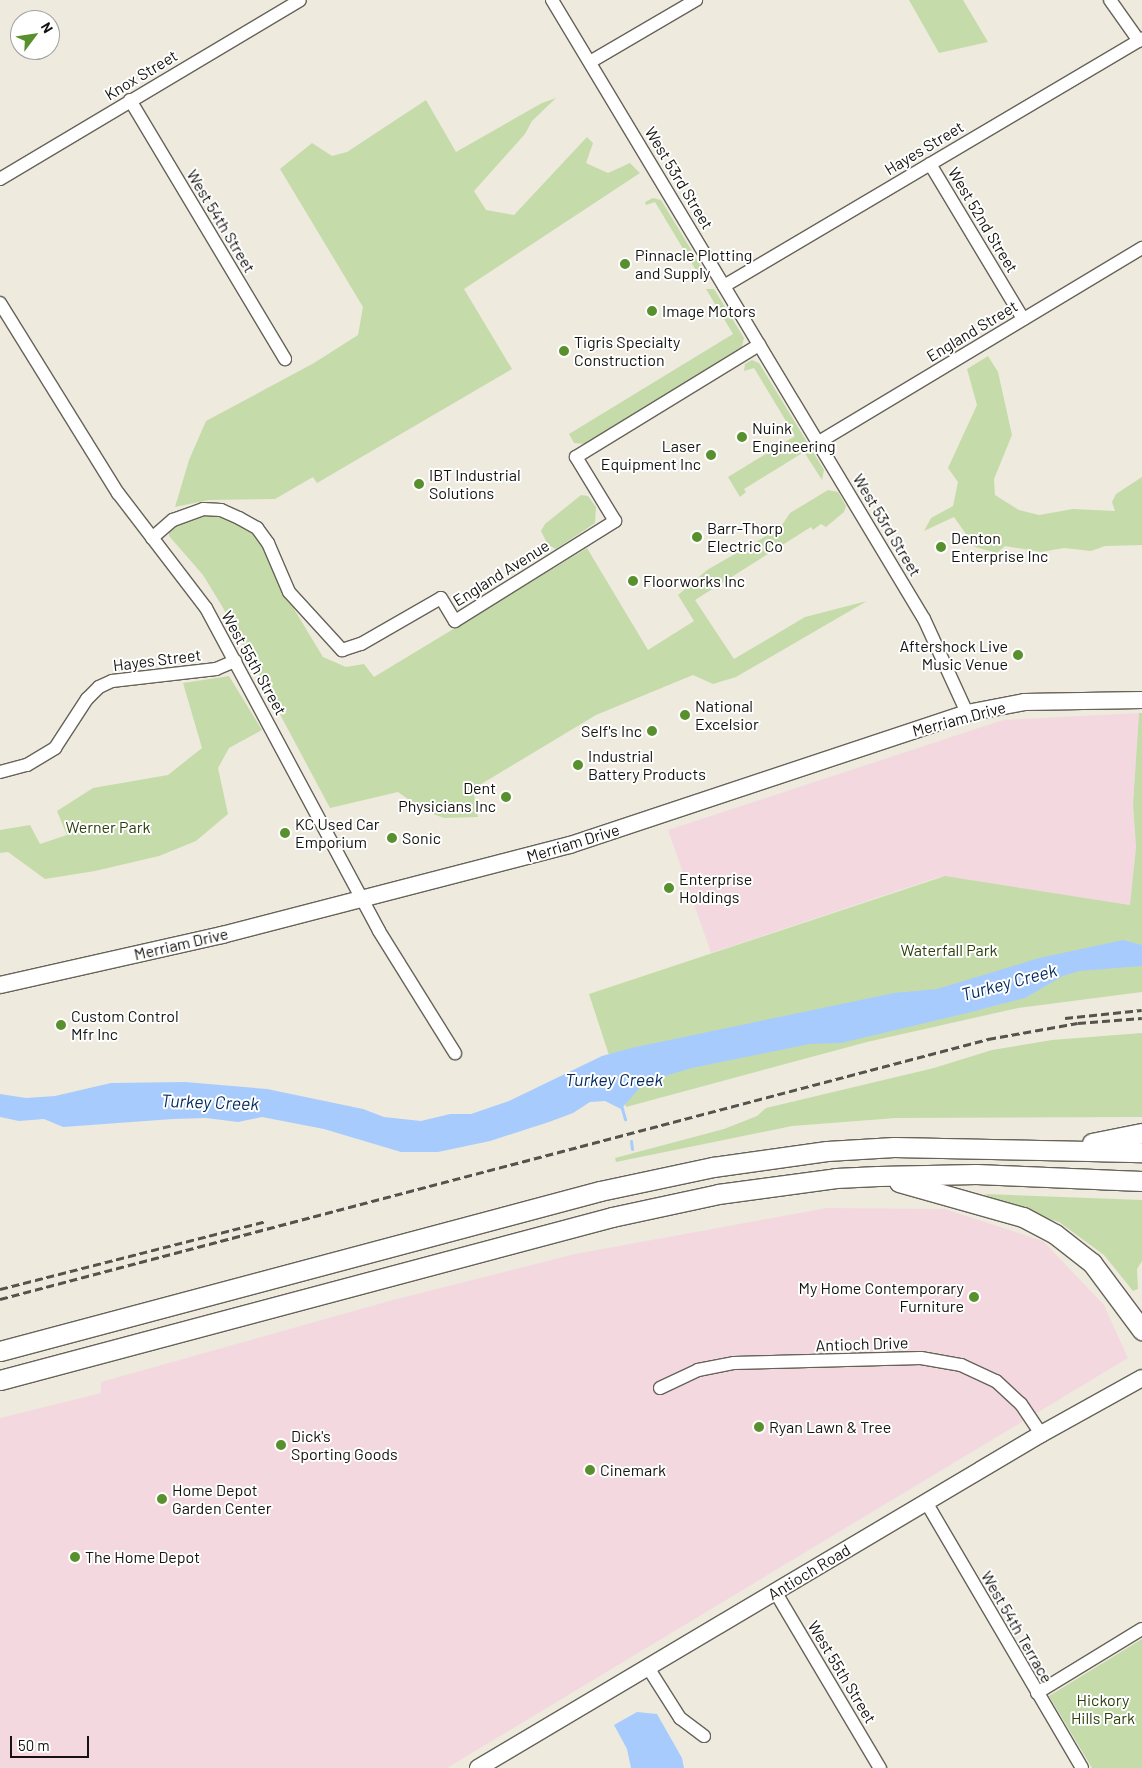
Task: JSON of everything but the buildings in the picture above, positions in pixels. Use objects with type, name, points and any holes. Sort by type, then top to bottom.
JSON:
[{"type":"highway","points":[[1063,1149],[1142,1133]]},
{"type":"highway","points":[[0,1351],[655,1177],[827,1150],[951,1146],[1142,1152]]},
{"type":"highway","points":[[0,1380],[662,1205],[791,1183],[878,1176],[976,1174],[1142,1181]]},
{"type":"highway","points":[[878,1176],[999,1209],[1055,1234],[1092,1263],[1142,1330]]},
{"type":"main road","name":"Merriam Drive","points":[[0,985],[363,900],[570,846],[967,713],[1024,702],[1142,700]]},
{"type":"main road","name":"Antioch Road","points":[[478,1768],[647,1666],[776,1593],[1041,1434],[1142,1378]]},
{"type":"street","name":"Knox Street","points":[[0,179],[300,0]]},
{"type":"street","name":"West 53rd Street","points":[[552,0],[924,619],[967,713]]},
{"type":"street","points":[[590,62],[696,0]]},
{"type":"street","points":[[1110,0],[1140,40]]},
{"type":"street","name":"Hayes Street","points":[[724,286],[1140,40]]},
{"type":"street","name":"West 54th Street","points":[[130,100],[285,359]]},
{"type":"street","name":"West 52nd Street","points":[[930,164],[1023,319]]},
{"type":"street","name":"England Street","points":[[819,442],[1142,248]]},
{"type":"street","name":"West 55th Street","points":[[0,303],[118,493],[206,608],[363,900],[455,1053]]},
{"type":"street","name":"England Avenue","points":[[152,538],[173,520],[195,510],[221,510],[240,518],[262,536],[289,592],[342,650],[361,644],[441,598],[455,621],[615,521],[576,457],[759,345]]},
{"type":"street","name":"Hayes Street","points":[[0,772],[27,765],[55,748],[87,699],[99,687],[112,681],[216,669],[235,661]]},
{"type":"street","name":"Antioch Drive","points":[[660,1388],[698,1370],[734,1363],[928,1359],[961,1365],[996,1381],[1021,1404],[1041,1434]]},
{"type":"street","name":"West 54th Terrace","points":[[926,1502],[1036,1693],[1082,1768]]},
{"type":"street","name":"West 55th Street","points":[[776,1593],[880,1768]]},
{"type":"street","points":[[1036,1693],[1142,1629]]},
{"type":"street","points":[[647,1666],[680,1718],[704,1736]]},
{"type":"shaded area","name":"Enterprise Holdings","points":[[1139,713],[1133,804],[1136,847],[1131,905],[939,877],[711,953],[668,830],[1003,720]]},
{"type":"shaded area","points":[[827,1208],[945,1209],[1043,1241],[1104,1305],[1128,1358],[447,1768],[0,1768],[0,1418],[101,1393],[101,1382],[393,1300],[575,1254]]},
{"type":"green space","points":[[909,0],[963,0],[988,42],[939,53]]},
{"type":"green space","points":[[556,98],[532,121],[525,134],[474,191],[486,210],[514,215],[587,137],[593,143],[586,163],[608,173],[630,163],[640,173],[464,289],[512,369],[317,483],[313,477],[275,499],[209,500],[175,507],[189,460],[206,421],[314,363],[358,335],[363,307],[280,169],[312,143],[332,156],[347,152],[426,100],[456,152],[542,103]]},
{"type":"green space","points":[[653,198],[661,200],[701,266],[700,275],[692,281],[690,277],[697,272],[655,202],[646,205],[645,202]]},
{"type":"green space","points":[[706,289],[714,289],[744,338],[741,350],[585,444],[574,443],[569,434],[733,334]]},
{"type":"green space","points":[[988,356],[998,372],[1012,435],[994,479],[995,495],[1019,510],[1039,515],[1073,509],[1115,511],[1112,502],[1116,494],[1142,477],[1142,545],[1105,546],[1091,551],[1064,548],[1041,552],[1005,546],[997,553],[975,547],[954,517],[924,531],[931,518],[953,506],[958,482],[948,468],[977,405],[967,369]]},
{"type":"green space","points":[[752,360],[759,363],[824,470],[822,480],[804,452],[744,489],[746,492],[740,497],[728,477],[795,436],[754,368],[744,371],[745,364]]},
{"type":"green space","points":[[828,490],[838,492],[846,506],[844,512],[826,527],[821,524],[813,530],[811,527],[695,600],[734,659],[805,617],[867,601],[736,677],[713,684],[693,675],[596,715],[473,789],[478,817],[444,818],[425,811],[398,792],[330,808],[222,606],[203,575],[169,536],[169,532],[179,521],[200,515],[217,516],[239,524],[257,535],[280,586],[323,657],[346,667],[364,664],[374,677],[587,548],[648,650],[694,621],[678,595],[707,570],[780,528],[790,513]]},
{"type":"green space","points":[[581,495],[588,496],[596,507],[595,523],[556,549],[548,545],[541,531],[545,524]]},
{"type":"green space","name":"Werner Park","points":[[229,676],[262,730],[229,748],[218,768],[228,814],[196,841],[159,856],[95,871],[45,879],[8,852],[0,853],[0,830],[30,825],[40,844],[67,835],[57,811],[93,788],[168,775],[202,748],[183,683]]},
{"type":"green space","name":"Waterfall Park","points":[[1139,713],[1142,713],[1142,992],[1018,1008],[867,1042],[626,1107],[589,994],[945,876],[1130,905],[1136,847],[1133,804]]},
{"type":"green space","points":[[1142,1033],[1142,1117],[896,1118],[792,1126],[616,1162],[615,1158],[724,1129],[757,1116],[766,1108],[934,1068],[992,1050],[1052,1040]]},
{"type":"green space","points":[[985,1194],[1142,1200],[1142,1261],[1137,1269],[1138,1289],[1133,1291],[1104,1255],[1059,1222],[993,1201]]},
{"type":"green space","name":"Hickory Hills Park","points":[[1142,1639],[1142,1768],[1092,1768],[1049,1696]]},
{"type":"water","name":"Turkey Creek","points":[[1123,940],[1142,945],[1142,966],[1079,971],[1063,976],[1025,998],[967,1013],[841,1043],[809,1044],[692,1068],[645,1082],[621,1109],[605,1101],[590,1102],[573,1113],[549,1122],[490,1141],[438,1152],[401,1152],[324,1129],[262,1117],[238,1122],[206,1118],[63,1127],[44,1119],[19,1121],[0,1117],[0,1094],[26,1098],[55,1096],[111,1083],[185,1082],[267,1089],[363,1109],[384,1117],[421,1121],[450,1114],[471,1114],[509,1101],[602,1056],[631,1048],[894,993],[937,989],[1039,958]]},
{"type":"water","points":[[637,1712],[657,1714],[682,1758],[684,1768],[631,1768],[627,1749],[614,1725]]},
{"type":"waterway","points":[[621,1105],[625,1119]]},
{"type":"waterway","points":[[631,1141],[632,1149]]},
{"type":"railway","points":[[1065,1018],[1142,1010]]},
{"type":"railway","points":[[0,1299],[988,1039],[1078,1023],[1142,1018]]},
{"type":"railway","points":[[0,1289],[266,1221]]},
{"type":"place","name":"Pinnacle Plotting and Supply","points":[[625,264]]},
{"type":"place","name":"Image Motors","points":[[652,311]]},
{"type":"place","name":"Tigris Specialty Construction","points":[[564,351]]},
{"type":"place","name":"Nuink Engineering","points":[[742,437]]},
{"type":"place","name":"Laser Equipment Inc","points":[[711,455]]},
{"type":"place","name":"IBT Industrial Solutions","points":[[419,484]]},
{"type":"place","name":"Barr-Thorp Electric Co","points":[[697,537]]},
{"type":"place","name":"Denton Enterprise Inc","points":[[941,547]]},
{"type":"place","name":"Floorworks Inc","points":[[633,581]]},
{"type":"place","name":"Aftershock Live Music Venue","points":[[1018,655]]},
{"type":"place","name":"National Excelsior","points":[[685,715]]},
{"type":"place","name":"Self's Inc","points":[[652,731]]},
{"type":"place","name":"Industrial Battery Products","points":[[578,765]]},
{"type":"place","name":"Dent Physicians Inc","points":[[506,797]]},
{"type":"place","name":"KC Used Car Emporium","points":[[285,833]]},
{"type":"place","name":"Sonic","points":[[392,838]]},
{"type":"place","name":"Enterprise Holdings","points":[[669,888]]},
{"type":"place","name":"Custom Control Mfr Inc","points":[[61,1025]]},
{"type":"place","name":"My Home Contemporary Furniture","points":[[974,1297]]},
{"type":"place","name":"Ryan Lawn & Tree","points":[[759,1427]]},
{"type":"place","name":"Dick's Sporting Goods","points":[[281,1445]]},
{"type":"place","name":"Cinemark","points":[[590,1470]]},
{"type":"place","name":"Home Depot Garden Center","points":[[162,1499]]},
{"type":"place","name":"The Home Depot","points":[[75,1557]]}]
